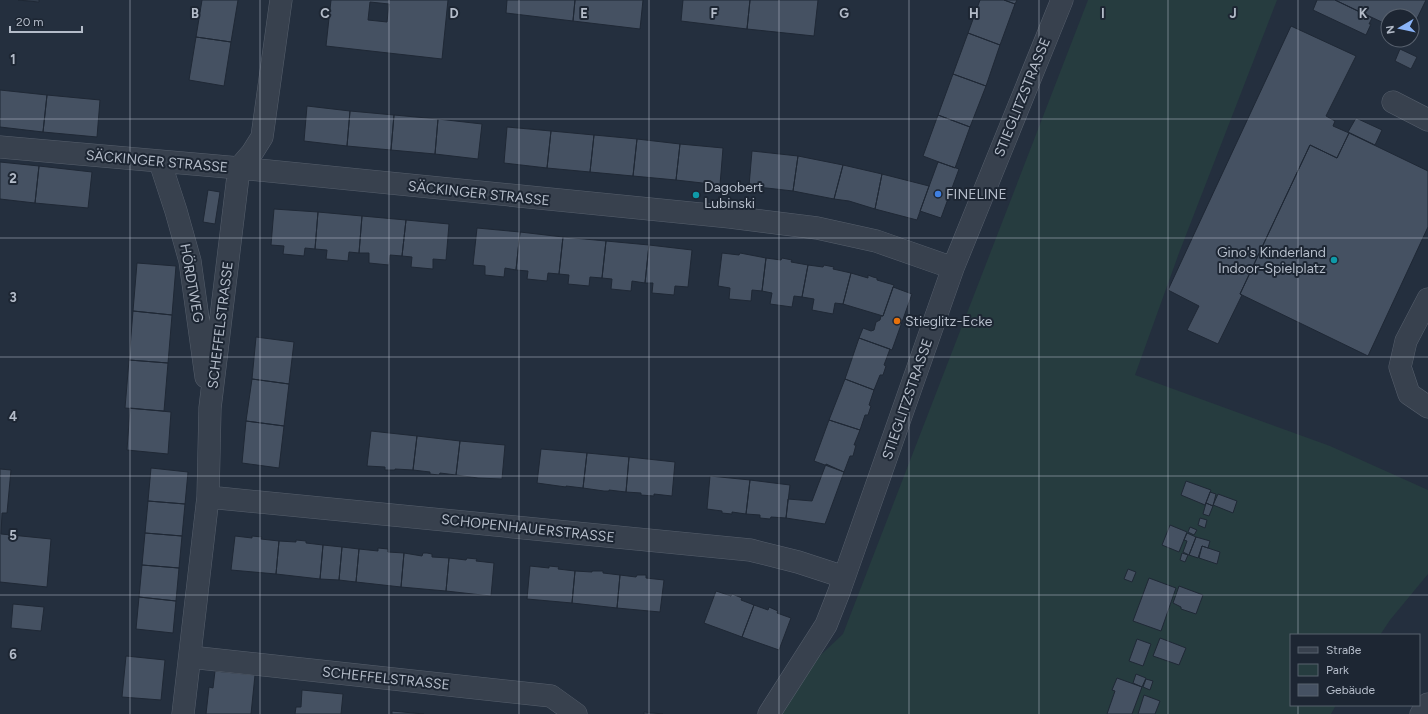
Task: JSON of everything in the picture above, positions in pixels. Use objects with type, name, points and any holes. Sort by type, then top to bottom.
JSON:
[{"type":"street","points":[[239,168],[252,153],[262,137],[281,0]]},
{"type":"street","name":"STIEGLITZSTRASSE","points":[[769,714],[826,625],[953,268],[1062,0]]},
{"type":"street","points":[[1393,102],[1428,120]]},
{"type":"street","name":"SÄCKINGER STRASSE","points":[[0,146],[160,162],[239,168],[730,217],[817,228],[876,242],[953,268]]},
{"type":"street","name":"HÖRDTWEG","points":[[160,162],[190,261],[210,408]]},
{"type":"street","name":"SCHEFFELSTRASSE","points":[[183,714],[208,497],[210,408],[239,168]]},
{"type":"street","points":[[1428,299],[1406,341],[1400,367],[1410,394],[1428,407]]},
{"type":"street","name":"SCHOPENHAUERSTRASSE","points":[[208,497],[750,550],[798,562],[844,577]]},
{"type":"street","name":"SCHEFFELSTRASSE","points":[[190,657],[550,696],[576,714]]},
{"type":"street","points":[[1421,714],[1428,704]]},
{"type":"green space","points":[[1088,0],[1277,0],[1179,253],[1135,375],[1330,446],[1428,490],[1428,574],[1390,620],[1381,634],[1290,634],[1290,706],[1335,706],[1331,714],[758,714],[843,634]]},
{"type":"building","points":[[18,0],[39,0],[39,2]]},
{"type":"building","points":[[202,0],[238,0],[231,42],[196,37]]},
{"type":"building","points":[[331,0],[448,0],[442,59],[326,46]],"holes":[[[370,2],[389,4],[387,22],[368,20]]]},
{"type":"building","points":[[507,0],[575,0],[573,21],[506,13]]},
{"type":"building","points":[[575,0],[643,0],[640,29],[573,21]]},
{"type":"building","points":[[683,0],[750,0],[747,29],[681,21]]},
{"type":"building","points":[[750,0],[818,0],[814,36],[747,29]]},
{"type":"building","points":[[980,0],[1004,0],[1015,4],[1000,45],[968,33]]},
{"type":"building","points":[[1004,0],[1017,0],[1015,4]]},
{"type":"building","points":[[1317,0],[1335,0],[1372,18],[1366,35],[1313,10]]},
{"type":"building","points":[[1335,0],[1426,0],[1420,12],[1420,8],[1380,8],[1380,21]]},
{"type":"building","points":[[1291,26],[1356,56],[1326,116],[1335,121],[1333,126],[1349,133],[1337,158],[1310,145],[1240,294],[1242,295],[1218,344],[1187,330],[1199,306],[1168,290]]},
{"type":"building","points":[[968,33],[1000,45],[986,86],[953,74]]},
{"type":"building","points":[[196,37],[231,42],[224,86],[189,80]]},
{"type":"building","points":[[1400,49],[1417,57],[1411,69],[1395,61]]},
{"type":"building","points":[[953,74],[986,86],[970,127],[938,115]]},
{"type":"building","points":[[0,90],[47,95],[43,132],[0,127]]},
{"type":"building","points":[[47,95],[100,100],[97,137],[43,132]]},
{"type":"building","points":[[307,106],[350,111],[347,146],[304,141]]},
{"type":"building","points":[[350,111],[394,115],[391,150],[347,146]]},
{"type":"building","points":[[394,115],[438,119],[435,154],[391,150]]},
{"type":"building","points":[[938,115],[970,127],[955,168],[923,156]]},
{"type":"building","points":[[1356,118],[1382,130],[1375,145],[1348,132]]},
{"type":"building","points":[[438,119],[482,124],[478,159],[435,154]]},
{"type":"building","points":[[507,127],[551,131],[547,168],[504,163]]},
{"type":"building","points":[[551,131],[594,135],[590,172],[547,168]]},
{"type":"building","name":"Gino's Kinderland Indoor-Spielplatz","points":[[1349,133],[1428,171],[1428,227],[1368,356],[1240,294],[1310,145],[1337,158]]},
{"type":"building","points":[[594,135],[637,139],[633,176],[590,172]]},
{"type":"building","points":[[637,139],[680,144],[676,180],[633,176]]},
{"type":"building","points":[[680,144],[723,148],[720,185],[676,180]]},
{"type":"building","points":[[752,151],[798,156],[793,191],[749,186]]},
{"type":"building","points":[[798,156],[843,165],[834,199],[793,191]]},
{"type":"building","points":[[0,162],[39,166],[35,203],[0,199]]},
{"type":"building","points":[[938,162],[959,169],[941,218],[920,211]]},
{"type":"building","points":[[843,165],[882,174],[875,209],[849,201],[834,199]]},
{"type":"building","points":[[39,166],[92,172],[88,208],[35,203]]},
{"type":"building","points":[[882,174],[929,186],[917,220],[875,209]]},
{"type":"building","points":[[208,190],[220,192],[215,224],[203,222]]},
{"type":"building","points":[[274,209],[318,212],[315,249],[305,248],[304,256],[283,254],[284,246],[271,245]]},
{"type":"building","points":[[318,212],[362,216],[359,253],[349,252],[348,261],[326,259],[327,250],[315,249]]},
{"type":"building","points":[[362,216],[406,220],[402,256],[390,255],[389,265],[369,263],[369,253],[359,253]]},
{"type":"building","points":[[406,220],[449,224],[446,260],[433,259],[433,269],[411,267],[412,257],[402,256]]},
{"type":"building","points":[[477,228],[520,232],[516,270],[505,268],[504,277],[485,275],[485,266],[473,265]]},
{"type":"building","points":[[520,232],[563,237],[559,274],[548,273],[547,281],[527,279],[528,271],[516,270]]},
{"type":"building","points":[[563,237],[606,241],[602,278],[590,277],[589,286],[568,284],[569,275],[559,274]]},
{"type":"building","points":[[606,241],[649,245],[645,283],[632,281],[631,291],[611,289],[612,279],[602,278]]},
{"type":"building","points":[[649,245],[692,250],[688,287],[675,286],[674,295],[652,293],[653,283],[645,283]]},
{"type":"building","points":[[722,253],[739,255],[740,253],[766,258],[762,291],[752,290],[751,301],[729,299],[730,288],[718,286]]},
{"type":"building","points":[[766,258],[781,260],[782,258],[792,260],[791,262],[808,265],[802,297],[794,296],[792,307],[770,304],[772,293],[762,291]]},
{"type":"building","points":[[137,263],[176,266],[172,315],[133,311]]},
{"type":"building","points":[[808,265],[823,267],[824,265],[834,267],[833,269],[851,273],[843,304],[835,303],[833,314],[812,310],[814,299],[802,297]]},
{"type":"building","points":[[851,273],[868,278],[868,275],[877,278],[877,280],[894,285],[883,316],[843,304]]},
{"type":"building","points":[[893,287],[912,294],[892,350],[859,338],[863,328],[871,331],[874,330],[876,322],[880,320],[881,316],[883,316]]},
{"type":"building","points":[[133,311],[172,315],[168,363],[129,360]]},
{"type":"building","points":[[256,337],[294,342],[289,384],[252,379]]},
{"type":"building","points":[[859,338],[890,349],[884,365],[886,366],[883,375],[880,375],[874,390],[845,379]]},
{"type":"building","points":[[129,360],[168,363],[164,411],[125,408]]},
{"type":"building","points":[[252,379],[289,384],[284,426],[246,421]]},
{"type":"building","points":[[845,379],[874,390],[869,405],[871,406],[868,415],[865,415],[860,430],[829,420]]},
{"type":"building","points":[[130,408],[171,412],[168,454],[127,450]]},
{"type":"building","points":[[829,420],[860,430],[854,445],[856,445],[853,456],[850,456],[844,472],[814,461]]},
{"type":"building","points":[[246,421],[284,426],[279,468],[242,463]]},
{"type":"building","points":[[371,431],[417,436],[413,470],[385,470],[385,467],[367,466]]},
{"type":"building","points":[[417,436],[460,441],[456,475],[440,473],[439,475],[430,474],[430,472],[413,470]]},
{"type":"building","points":[[460,441],[505,445],[502,479],[456,475]]},
{"type":"building","points":[[541,449],[587,453],[583,488],[537,483]]},
{"type":"building","points":[[587,453],[629,457],[626,492],[583,488]]},
{"type":"building","points":[[629,457],[675,462],[672,496],[654,494],[654,496],[641,495],[641,493],[626,492]]},
{"type":"building","points":[[826,464],[844,472],[825,524],[786,518],[788,499],[812,501]]},
{"type":"building","points":[[151,468],[188,472],[185,504],[148,501]]},
{"type":"building","points":[[0,469],[11,470],[7,513],[2,513],[1,534],[51,539],[47,587],[0,582]]},
{"type":"building","points":[[710,476],[750,480],[746,514],[732,512],[732,514],[722,513],[722,511],[707,509]]},
{"type":"building","points":[[750,480],[790,485],[786,518],[760,518],[760,515],[746,514]]},
{"type":"building","points":[[1186,481],[1211,490],[1205,505],[1181,495]]},
{"type":"building","points":[[1210,492],[1216,494],[1213,506],[1206,503]]},
{"type":"building","points":[[1218,494],[1237,501],[1233,513],[1213,505]]},
{"type":"building","points":[[148,501],[185,504],[182,536],[145,533]]},
{"type":"building","points":[[1206,503],[1213,506],[1209,516],[1203,514]]},
{"type":"building","points":[[1200,518],[1207,520],[1205,528],[1198,525]]},
{"type":"building","points":[[1170,525],[1187,532],[1179,552],[1162,545]]},
{"type":"building","points":[[1190,527],[1197,530],[1194,535],[1188,532]]},
{"type":"building","points":[[145,533],[182,536],[179,568],[142,565]]},
{"type":"building","points":[[1187,533],[1196,537],[1189,555],[1183,552],[1187,541],[1184,540]]},
{"type":"building","points":[[235,536],[252,538],[252,536],[262,537],[261,539],[279,541],[276,574],[231,570]]},
{"type":"building","points":[[1196,537],[1210,541],[1208,548],[1202,546],[1198,558],[1189,555]]},
{"type":"building","points":[[296,540],[323,545],[320,579],[276,574],[279,541],[296,542]]},
{"type":"building","points":[[323,545],[342,547],[339,580],[320,579]]},
{"type":"building","points":[[1202,546],[1220,552],[1217,564],[1199,558]]},
{"type":"building","points":[[342,547],[359,549],[356,582],[339,580]]},
{"type":"building","points":[[378,548],[388,549],[388,552],[404,553],[401,587],[356,582],[359,549],[378,551]]},
{"type":"building","points":[[404,553],[422,556],[423,553],[427,553],[432,554],[432,557],[449,558],[446,591],[401,587]]},
{"type":"building","points":[[1182,553],[1188,555],[1185,562],[1180,560]]},
{"type":"building","points":[[449,558],[466,560],[467,558],[477,559],[476,561],[494,563],[491,596],[446,591]]},
{"type":"building","points":[[142,565],[179,568],[176,601],[139,597]]},
{"type":"building","points":[[530,566],[549,568],[549,566],[559,567],[558,569],[575,571],[572,603],[527,599]]},
{"type":"building","points":[[1128,569],[1136,572],[1132,582],[1124,579]]},
{"type":"building","points":[[575,571],[603,571],[603,573],[620,575],[617,608],[572,603]]},
{"type":"building","points":[[620,575],[636,577],[637,575],[646,575],[646,578],[664,580],[660,612],[617,608]]},
{"type":"building","points":[[1149,578],[1176,588],[1161,631],[1133,621]]},
{"type":"building","points":[[1179,586],[1203,595],[1196,614],[1181,609],[1181,607],[1173,603]]},
{"type":"building","points":[[716,591],[731,596],[732,594],[742,598],[741,600],[754,605],[742,637],[704,623]]},
{"type":"building","points":[[139,597],[176,601],[173,633],[136,629]]},
{"type":"building","points":[[13,604],[44,607],[41,631],[11,628]]},
{"type":"building","points":[[754,605],[768,610],[769,607],[778,611],[777,613],[791,618],[779,650],[742,637]]},
{"type":"building","points":[[1160,638],[1186,648],[1179,665],[1153,656]]},
{"type":"building","points":[[1137,639],[1151,644],[1143,666],[1129,661]]},
{"type":"building","points":[[126,656],[165,660],[161,700],[122,697]]},
{"type":"building","points":[[215,671],[255,675],[251,714],[206,714],[209,687],[213,688]]},
{"type":"building","points":[[1136,674],[1146,678],[1142,687],[1133,683]]},
{"type":"building","points":[[1117,678],[1142,687],[1132,714],[1107,714],[1115,691],[1112,690]]},
{"type":"building","points":[[1146,679],[1153,681],[1150,690],[1143,687]]},
{"type":"building","points":[[302,690],[343,694],[341,714],[295,714],[296,707],[301,707]]},
{"type":"building","points":[[1144,695],[1160,701],[1155,714],[1138,714]]},
{"type":"building","points":[[392,711],[424,714],[392,714]]},
{"type":"building","points":[[644,712],[663,714],[644,714]]},
{"type":"place","name":"FINELINE","points":[[938,194]]},
{"type":"place","name":"Dagobert Lubinski","points":[[696,195]]},
{"type":"place","name":"Gino's Kinderland Indoor-Spielplatz","points":[[1334,260]]},
{"type":"place","name":"Stieglitz-Ecke","points":[[897,321]]}]
